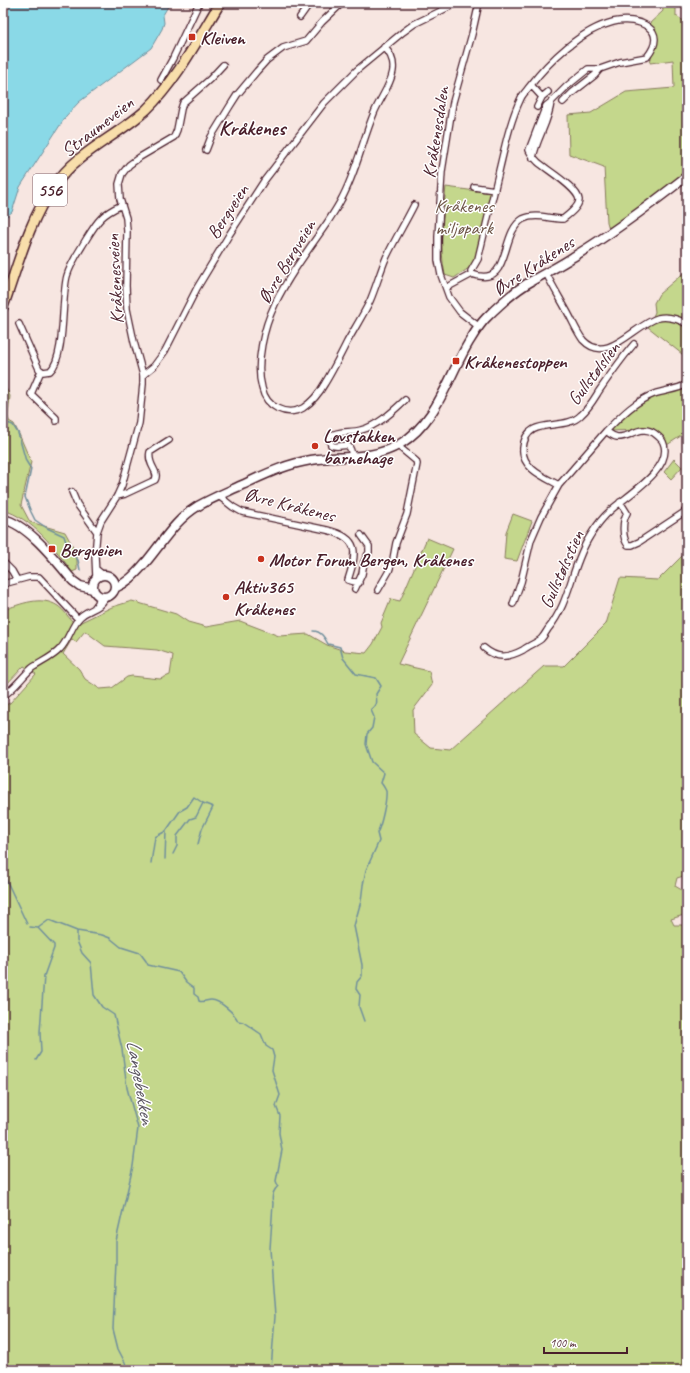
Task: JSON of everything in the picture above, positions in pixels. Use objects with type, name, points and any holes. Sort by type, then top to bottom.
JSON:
[{"type":"main road","name":"Straumeveien","points":[[3,307],[33,222],[52,188],[68,168],[83,155],[136,118],[158,96],[180,68],[220,3]]},
{"type":"main road","name":"Øvre Kråkenes","points":[[114,584],[140,568],[182,518],[196,507],[276,470],[299,462],[313,459],[379,454],[398,446],[408,439],[424,425],[437,405],[464,350],[478,326],[484,319],[525,285],[572,258],[612,232],[652,204],[687,176]]},
{"type":"main road","points":[[3,519],[15,522],[29,532],[69,576],[76,583],[93,589],[97,595],[103,597],[112,594],[114,584],[109,575],[97,575],[82,581],[69,576]]},
{"type":"main road","points":[[93,589],[97,575]]},
{"type":"street","points":[[161,80],[199,3]]},
{"type":"street","points":[[300,17],[310,3]]},
{"type":"street","points":[[206,150],[211,137],[237,95],[267,60],[283,48],[306,41],[322,22],[342,3]]},
{"type":"street","name":"Kråkenesdalen","points":[[478,326],[460,312],[453,304],[441,275],[438,260],[438,238],[442,171],[453,102],[479,3]]},
{"type":"street","name":"Bergveien","points":[[143,375],[154,366],[165,351],[197,288],[264,181],[324,103],[357,70],[384,47],[412,26],[455,4]]},
{"type":"street","points":[[446,288],[472,274],[486,277],[492,275],[498,270],[511,234],[522,220],[535,216],[563,218],[567,216],[578,204],[577,196],[569,186],[533,158],[529,150],[530,146],[546,106],[588,69],[600,69],[620,62],[647,58],[655,45],[655,36],[652,30],[646,25],[628,20],[600,26],[572,43],[555,57],[544,67],[521,97],[510,125],[478,259],[471,271],[472,274]]},
{"type":"street","name":"Øvre Bergveien","points":[[384,47],[388,50],[392,59],[393,75],[374,113],[350,182],[337,207],[285,286],[274,306],[265,332],[260,358],[260,382],[265,396],[273,406],[285,411],[300,409],[311,402],[322,389],[365,311],[386,258],[414,205]]},
{"type":"street","name":"Kråkenesveien","points":[[143,375],[127,309],[127,231],[126,218],[119,194],[119,184],[125,170],[140,157],[174,137],[183,103],[223,65]]},
{"type":"street","points":[[564,102],[572,93],[595,76],[600,69]]},
{"type":"street","points":[[531,85],[542,97]]},
{"type":"street","points":[[536,107],[542,97],[548,92]]},
{"type":"street","points":[[474,187],[495,190]]},
{"type":"street","name":"Kråkenesveien","points":[[41,371],[50,371],[57,359],[63,323],[66,278],[72,264],[100,218],[106,212],[122,205]]},
{"type":"street","points":[[546,273],[584,340],[592,346],[600,349],[609,348],[658,318],[678,319],[687,324]]},
{"type":"street","points":[[19,324],[41,371],[31,394],[54,416],[56,421]]},
{"type":"street","name":"Gullstølslien","points":[[559,485],[528,466],[523,449],[527,436],[532,430],[539,426],[566,424],[581,416],[634,344]]},
{"type":"street","points":[[97,575],[95,555],[97,532],[104,516],[122,485],[139,423],[143,375]]},
{"type":"street","points":[[513,604],[521,582],[531,540],[541,517],[559,485],[606,431],[633,406],[644,398],[687,384]]},
{"type":"street","points":[[352,457],[352,450],[349,446],[331,445],[329,439],[330,436],[336,433],[354,432],[368,428],[382,419],[405,400]]},
{"type":"street","name":"Gullstølsstien","points":[[484,648],[490,653],[502,657],[513,656],[541,639],[556,619],[565,601],[581,552],[590,536],[602,519],[620,502],[651,478],[656,471],[664,453],[664,446],[660,437],[652,432],[644,430],[617,437],[606,431]]},
{"type":"street","points":[[117,496],[126,494],[155,480],[157,477],[150,464],[150,452],[169,440]]},
{"type":"street","points":[[378,590],[389,571],[396,543],[407,514],[417,464],[416,461],[398,446]]},
{"type":"street","points":[[72,492],[77,504],[97,532]]},
{"type":"street","name":"Øvre Kråkenes","points":[[219,496],[242,512],[327,530],[345,537],[350,541],[354,551],[354,564],[348,580],[359,583]]},
{"type":"street","points":[[620,502],[627,514],[625,517],[624,538],[628,545],[632,545],[644,538],[687,509]]},
{"type":"street","points":[[355,589],[359,583],[364,562],[369,552],[369,546],[361,535]]},
{"type":"street","points":[[3,562],[12,571],[17,580]]},
{"type":"street","points":[[3,584],[32,576],[41,578],[78,619]]},
{"type":"street","points":[[3,696],[12,690],[33,668],[59,651],[64,645],[78,619],[101,604],[103,597]]},
{"type":"green space","points":[[662,3],[676,3],[676,16],[687,23],[687,177],[610,232],[607,222],[604,167],[569,154],[568,115],[591,113],[626,92],[674,88],[673,60],[650,63],[657,37],[649,24],[663,11]]},
{"type":"green space","name":"Kråkenes miljøpark","points":[[446,187],[491,193],[476,259],[469,268],[454,278],[445,275],[442,253],[442,231]]},
{"type":"green space","points":[[687,270],[687,358],[648,327],[655,312],[654,303],[659,294]]},
{"type":"green space","points":[[3,380],[6,381],[6,388],[10,396],[9,421],[14,424],[31,462],[21,505],[30,522],[65,532],[77,554],[77,570],[72,572],[51,544],[42,535],[24,520],[3,510]]},
{"type":"green space","points":[[687,387],[687,432],[667,445],[647,430],[607,431],[647,397],[686,389]]},
{"type":"green space","points":[[674,459],[682,467],[671,479],[664,472]]},
{"type":"green space","points":[[513,514],[532,521],[517,561],[504,559],[506,532]]},
{"type":"green space","points":[[427,538],[453,549],[398,664],[429,671],[432,685],[413,710],[414,734],[431,748],[450,750],[544,666],[564,666],[606,624],[620,578],[658,580],[687,551],[687,875],[677,878],[675,886],[687,893],[687,914],[671,919],[674,925],[687,925],[687,1370],[3,1370],[3,706],[10,703],[36,674],[24,666],[3,688],[3,610],[31,602],[45,601],[58,606],[73,622],[79,623],[112,607],[132,601],[176,614],[188,622],[206,627],[240,621],[279,636],[308,634],[327,645],[345,651],[366,653],[373,644],[382,627],[381,623],[391,599],[400,601]],"holes":[[[85,631],[105,646],[157,650],[173,655],[170,675],[160,679],[132,676],[127,677],[112,688],[100,689],[85,679],[79,669],[63,654],[72,639],[76,642]]]},
{"type":"water","points":[[3,3],[170,3],[163,15],[164,23],[162,29],[151,48],[79,102],[66,116],[20,187],[12,212],[3,219]]},
{"type":"waterway","points":[[3,417],[7,423],[13,425],[18,433],[26,461],[31,469],[25,497],[35,520],[47,528],[64,536],[69,551],[78,560],[80,570]]},
{"type":"waterway","points":[[313,631],[316,631],[324,637],[328,644],[340,647],[343,658],[356,674],[376,678],[381,686],[376,694],[376,705],[371,710],[374,717],[372,728],[367,734],[366,744],[372,762],[384,773],[381,783],[386,791],[386,800],[377,833],[379,841],[366,870],[361,901],[354,926],[362,965],[362,976],[357,982],[356,989],[360,995],[359,1007],[364,1021]]},
{"type":"waterway","points":[[151,863],[155,837],[166,831],[180,811],[187,807],[194,797],[213,807],[202,829],[198,844]]},
{"type":"waterway","points":[[173,854],[177,846],[177,836],[190,819],[196,817],[203,803]]},
{"type":"waterway","points":[[165,859],[166,831]]},
{"type":"waterway","name":"Langebekken","points":[[3,873],[27,924]]},
{"type":"waterway","points":[[30,927],[38,928],[49,920],[77,931],[102,935],[110,938],[121,947],[140,953],[148,965],[179,972],[186,982],[194,988],[194,994],[198,997],[199,1001],[202,1002],[211,1000],[219,1002],[231,1011],[238,1021],[243,1022],[261,1034],[266,1046],[272,1050],[274,1057],[272,1070],[280,1095],[276,1106],[280,1116],[279,1133],[282,1150],[276,1181],[278,1186],[272,1196],[273,1203],[270,1249],[275,1316],[271,1370]]},
{"type":"waterway","points":[[36,1060],[41,1052],[40,1032],[44,976],[54,948],[54,945],[38,928]]},
{"type":"waterway","name":"Langebekken","points":[[77,932],[77,941],[82,953],[91,963],[94,995],[102,1007],[114,1015],[122,1049],[127,1088],[138,1128],[133,1166],[116,1241],[113,1329],[118,1349],[129,1370]]},
{"type":"place","name":"Kleiven","points":[[192,37]]},
{"type":"place","name":"Kråkenestoppen","points":[[456,361]]},
{"type":"place","name":"Løvstakken barnehage","points":[[315,446]]},
{"type":"place","name":"Bergveien","points":[[52,549]]},
{"type":"place","name":"Motor Forum Bergen, Kråkenes","points":[[261,559]]},
{"type":"place","name":"Aktiv365 Kråkenes","points":[[226,597]]},
{"type":"district","name":"Kråkenes","points":[[252,128]]}]
